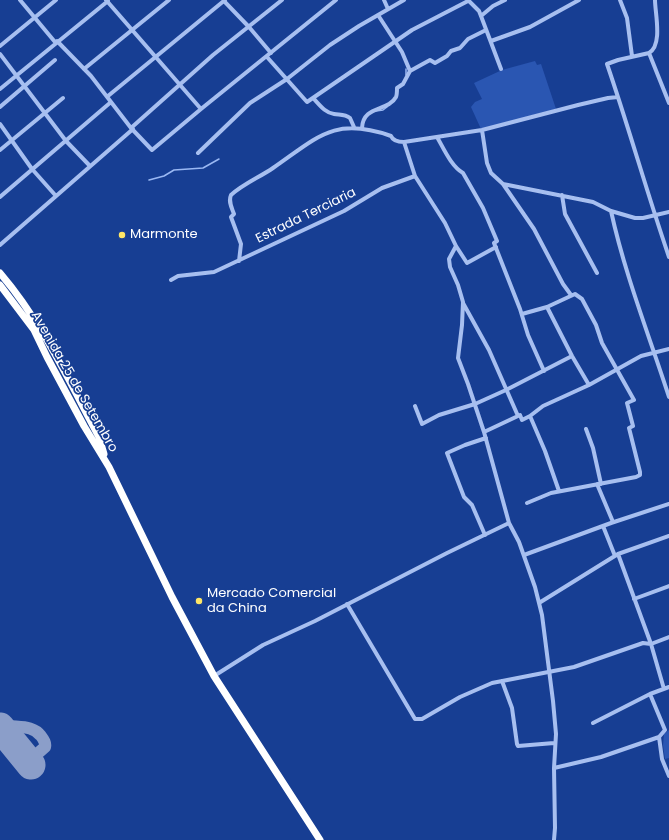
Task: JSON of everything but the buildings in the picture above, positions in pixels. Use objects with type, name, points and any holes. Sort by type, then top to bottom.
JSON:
[{"type":"highway","name":"Avenida 25 de Setembro","points":[[0,273],[30,312],[44,334],[99,437],[109,467]]},
{"type":"highway","name":"Avenida 25 de Setembro","points":[[0,285],[34,330],[47,358],[84,426],[109,467]]},
{"type":"highway","points":[[109,467],[172,597],[214,676],[320,840]]},
{"type":"street","points":[[20,0],[34,18],[108,96],[132,128],[152,150],[201,108],[267,57],[336,0]]},
{"type":"street","points":[[0,46],[56,0]]},
{"type":"street","points":[[0,89],[107,0],[201,108]]},
{"type":"street","points":[[84,69],[169,0]]},
{"type":"street","points":[[108,96],[225,0],[271,53]]},
{"type":"street","points":[[0,245],[180,84],[282,0]]},
{"type":"street","points":[[384,0],[388,9]]},
{"type":"street","points":[[198,153],[250,103],[287,79],[330,45],[404,0]]},
{"type":"street","points":[[267,57],[307,102],[412,30],[468,0],[479,11],[501,69]]},
{"type":"street","points":[[481,16],[493,6],[505,0]]},
{"type":"street","points":[[491,41],[530,27],[579,0]]},
{"type":"street","points":[[620,0],[627,18],[632,56]]},
{"type":"street","points":[[655,0],[658,35],[652,51],[607,64],[669,257]]},
{"type":"street","points":[[378,15],[407,62],[410,71]]},
{"type":"street","points":[[362,128],[364,119],[369,113],[387,105],[396,97],[397,88],[403,84],[410,71],[430,60],[435,64],[447,56],[451,51],[460,48],[468,39],[486,30]]},
{"type":"street","points":[[649,53],[653,66],[667,92],[669,103]]},
{"type":"street","points":[[0,54],[66,141],[90,166]]},
{"type":"street","points":[[0,107],[55,60]]},
{"type":"street","points":[[239,261],[241,244],[231,217],[234,214],[230,204],[232,195],[325,133],[338,129],[354,127],[390,136],[399,142],[404,142],[482,130],[578,105],[618,97]]},
{"type":"street","points":[[0,150],[62,98]]},
{"type":"street","points":[[313,98],[322,108],[329,112],[342,114],[350,118],[354,127]]},
{"type":"street","points":[[0,197],[32,168],[111,102]]},
{"type":"street","points":[[0,124],[32,168],[56,196]]},
{"type":"street","points":[[482,130],[487,163],[491,173],[503,184],[531,223],[563,284],[572,295]]},
{"type":"street","points":[[437,137],[458,170],[463,173],[483,208],[497,241],[494,243],[522,314],[528,334],[544,371]]},
{"type":"street","points":[[404,142],[416,176],[445,223],[467,264],[496,247]]},
{"type":"street","name":"Estrada Terciaria","points":[[171,280],[178,276],[214,272],[275,242],[344,211],[382,188],[416,176]]},
{"type":"street","points":[[503,184],[593,202],[611,211],[635,218],[655,216],[669,212]]},
{"type":"street","points":[[562,195],[565,214],[597,273]]},
{"type":"street","points":[[611,211],[618,245],[631,287],[669,397]]},
{"type":"street","points":[[456,246],[449,259],[450,267],[458,285],[463,302],[489,350],[518,416],[520,415],[522,420],[543,406],[589,385],[641,356],[669,349]]},
{"type":"street","points":[[522,314],[547,306],[575,294],[582,299],[596,325],[602,343],[634,400],[628,403],[633,426],[629,428],[640,475],[559,491],[527,502]]},
{"type":"street","points":[[463,302],[458,358],[486,438],[509,523],[524,555],[535,586],[541,611],[556,734],[554,743],[554,840]]},
{"type":"street","points":[[547,306],[572,356],[589,385]]},
{"type":"street","points":[[415,406],[422,424],[446,413],[475,404],[506,390],[572,356]]},
{"type":"street","points":[[484,432],[518,416]]},
{"type":"street","points":[[530,416],[545,451],[559,491]]},
{"type":"street","points":[[586,429],[593,448],[599,484],[613,522]]},
{"type":"street","points":[[485,535],[472,505],[464,498],[454,476],[447,453],[486,438]]},
{"type":"street","points":[[524,555],[613,522],[669,504]]},
{"type":"street","points":[[214,676],[263,645],[315,621],[509,523]]},
{"type":"street","points":[[593,723],[650,694],[667,688],[634,599],[603,526]]},
{"type":"street","points":[[539,603],[616,555],[669,536]]},
{"type":"street","points":[[634,599],[669,586]]},
{"type":"street","points":[[538,597],[541,611]]},
{"type":"street","points":[[347,604],[415,719],[422,720],[460,697],[492,683],[574,667],[643,643],[651,644],[669,637]]},
{"type":"street","points":[[502,681],[512,708],[518,746],[554,743]]},
{"type":"street","points":[[554,768],[601,757],[659,736],[667,730],[650,694]]},
{"type":"street","points":[[659,736],[662,759],[669,776]]},
{"type":"shaded area","points":[[535,61],[537,65],[541,64],[556,109],[481,129],[471,107],[475,102],[482,99],[474,83],[502,70]]},
{"type":"shaded area","points":[[669,730],[669,758],[665,759],[663,745],[664,734]]},
{"type":"waterway","points":[[406,69],[406,75]]},
{"type":"waterway","points":[[376,111],[383,110],[387,107]]},
{"type":"waterway","points":[[149,180],[164,176],[174,170],[203,168],[219,159]]},
{"type":"taxiway","points":[[0,724],[33,729],[42,737],[45,747],[28,762]]},
{"type":"runway","points":[[0,727],[31,765]]},
{"type":"place","name":"Marmonte","points":[[122,235]]},
{"type":"place","name":"Mercado Comercial da China","points":[[199,601]]}]
